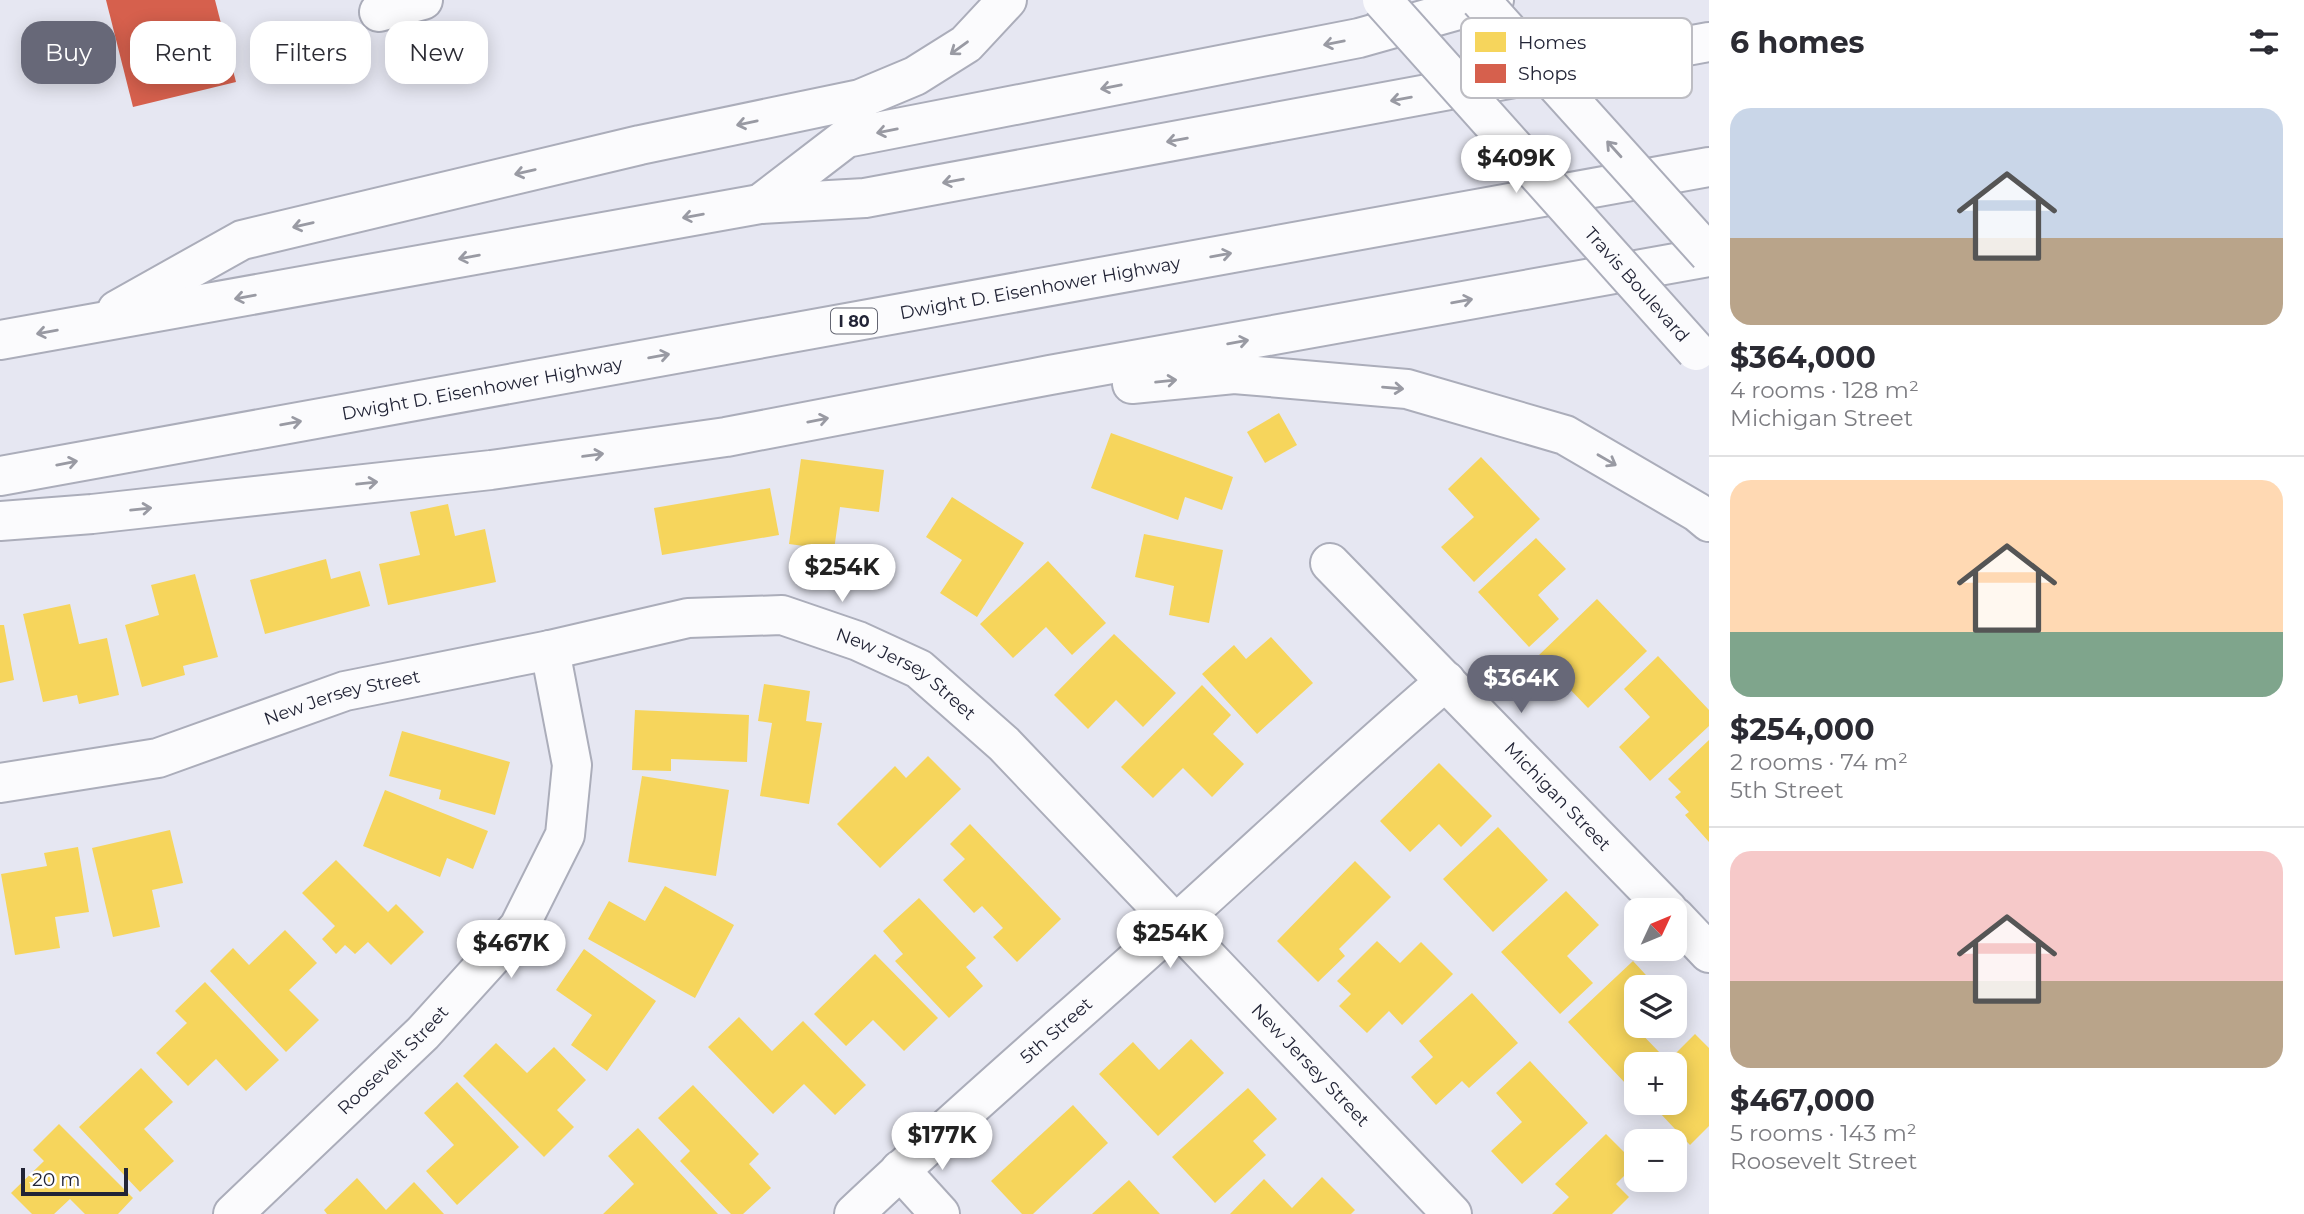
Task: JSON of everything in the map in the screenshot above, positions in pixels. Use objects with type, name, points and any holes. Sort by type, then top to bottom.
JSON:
[{"type":"main road","points":[[379,12],[423,0]]},
{"type":"main road","points":[[94,323],[242,240],[640,145],[860,99],[915,76],[966,44],[1007,0]]},
{"type":"main road","name":"Travis Boulevard","points":[[1382,0],[1461,88]]},
{"type":"main road","points":[[1480,0],[1496,18]]},
{"type":"main road","points":[[760,204],[846,138],[1359,38],[1494,0]]},
{"type":"main road","points":[[0,340],[760,204],[864,198],[1461,88]]},
{"type":"main road","name":"Travis Boulevard","points":[[1470,98],[1696,351]]},
{"type":"main road","points":[[1568,98],[1709,255]]},
{"type":"main road","name":"Dwight D. Eisenhower Highway","points":[[0,476],[1709,167]]},
{"type":"main road","points":[[0,521],[92,514],[574,458],[726,437],[1709,255]]},
{"type":"main road","points":[[1050,375],[1104,387],[1234,374],[1408,389],[1565,435],[1697,512],[1709,522]]},
{"type":"main road","name":"Michigan Street","points":[[1330,563],[1656,898]]},
{"type":"main road","name":"New Jersey Street","points":[[0,783],[158,758],[345,691],[550,650],[688,618],[782,615],[859,641],[919,669],[1004,744],[1452,1214]]},
{"type":"main road","name":"Roosevelt Street","points":[[233,1214],[423,1033],[519,927],[565,835],[572,765],[550,650]]},
{"type":"main road","name":"5th Street","points":[[854,1214],[1446,681]]},
{"type":"main road","points":[[1687,930],[1709,953]]},
{"type":"main road","points":[[900,1170],[940,1214]]},
{"type":"building: Homes","points":[[1279,413],[1297,445],[1265,463],[1247,432]]},
{"type":"building: Homes","points":[[1111,433],[1233,477],[1222,510],[1185,497],[1178,520],[1091,488]]},
{"type":"building: Homes","points":[[1481,457],[1540,519],[1474,582],[1441,547],[1474,517],[1448,489]]},
{"type":"building: Homes","points":[[801,459],[884,470],[879,512],[840,507],[834,550],[789,544]]},
{"type":"building: Homes","points":[[770,488],[779,535],[662,555],[654,508]]},
{"type":"building: Homes","points":[[952,497],[1024,543],[977,617],[940,593],[962,560],[926,537]]},
{"type":"building: Homes","points":[[448,504],[455,536],[485,529],[496,582],[388,605],[379,564],[420,555],[410,512]]},
{"type":"building: Homes","points":[[1144,534],[1223,550],[1209,623],[1169,615],[1174,586],[1135,577]]},
{"type":"building: Homes","points":[[1536,538],[1566,569],[1538,595],[1559,619],[1529,647],[1478,592]]},
{"type":"building: Homes","points":[[326,559],[331,579],[360,571],[370,606],[265,634],[250,580]]},
{"type":"building: Homes","points":[[1048,561],[1106,623],[1072,655],[1046,627],[1013,658],[980,624]]},
{"type":"building: Homes","points":[[195,574],[218,657],[183,666],[185,675],[142,687],[125,625],[159,615],[151,585]]},
{"type":"building: Homes","points":[[1597,599],[1647,651],[1588,708],[1538,656]]},
{"type":"building: Homes","points":[[70,604],[79,644],[107,638],[119,695],[79,704],[77,695],[43,702],[23,614]]},
{"type":"building: Homes","points":[[0,625],[4,625],[14,680],[0,683]]},
{"type":"building: Homes","points":[[1114,634],[1176,693],[1143,727],[1116,700],[1088,729],[1054,695]]},
{"type":"building: Homes","points":[[1271,637],[1313,683],[1257,734],[1202,674],[1234,645],[1246,659]]},
{"type":"building: Homes","points":[[1658,656],[1709,710],[1709,726],[1650,781],[1619,747],[1650,717],[1624,689]]},
{"type":"building: Homes","points":[[764,684],[810,691],[806,721],[822,723],[809,804],[760,796],[772,723],[758,721]]},
{"type":"building: Homes","points":[[1202,685],[1231,715],[1213,734],[1244,764],[1212,797],[1183,768],[1153,798],[1121,767]]},
{"type":"building: Homes","points":[[635,710],[749,715],[747,762],[671,759],[671,771],[632,770]]},
{"type":"building: Homes","points":[[402,731],[510,762],[495,815],[439,799],[441,790],[389,776]]},
{"type":"building: Homes","points":[[1709,740],[1709,842],[1685,815],[1689,812],[1675,797],[1681,792],[1668,779]]},
{"type":"building: Homes","points":[[928,756],[961,789],[880,868],[837,824],[895,766],[906,778]]},
{"type":"building: Homes","points":[[1439,763],[1492,816],[1461,847],[1439,824],[1410,852],[1380,821]]},
{"type":"building: Homes","points":[[642,776],[729,790],[716,876],[628,862]]},
{"type":"building: Homes","points":[[385,790],[488,831],[473,869],[447,858],[440,877],[363,846]]},
{"type":"building: Homes","points":[[970,824],[1061,919],[1017,962],[993,937],[1003,928],[982,906],[974,913],[943,880],[965,859],[950,844]]},
{"type":"building: Homes","points":[[1498,827],[1548,880],[1493,932],[1443,879]]},
{"type":"building: Homes","points":[[170,830],[183,883],[152,890],[160,927],[113,937],[92,848]]},
{"type":"building: Homes","points":[[78,847],[89,912],[55,917],[60,948],[15,955],[1,874],[47,866],[44,853]]},
{"type":"building: Homes","points":[[336,860],[388,912],[396,904],[424,932],[391,965],[368,942],[355,954],[345,945],[336,954],[322,939],[335,926],[302,893]]},
{"type":"building: Homes","points":[[1355,861],[1391,897],[1339,949],[1345,956],[1318,982],[1277,941]]},
{"type":"building: Homes","points":[[665,886],[734,925],[695,998],[588,939],[609,901],[645,921]]},
{"type":"building: Homes","points":[[1566,891],[1599,925],[1567,956],[1593,983],[1560,1014],[1501,952]]},
{"type":"building: Homes","points":[[919,898],[976,958],[966,967],[983,986],[949,1018],[895,961],[903,954],[883,931]]},
{"type":"building: Homes","points":[[285,930],[317,963],[289,990],[319,1020],[286,1052],[210,971],[233,948],[249,965]]},
{"type":"building: Homes","points":[[1377,941],[1400,963],[1421,942],[1453,974],[1402,1025],[1389,1011],[1367,1033],[1339,1006],[1351,994],[1337,981]]},
{"type":"building: Homes","points":[[584,949],[656,1001],[607,1071],[571,1045],[592,1015],[556,990]]},
{"type":"building: Homes","points":[[875,954],[938,1018],[904,1051],[873,1020],[846,1046],[814,1014]]},
{"type":"building: Homes","points":[[1633,961],[1646,975],[1624,975],[1624,1038],[1646,1038],[1659,1052],[1624,1052],[1624,1082],[1568,1022]]},
{"type":"building: Homes","points":[[205,982],[279,1060],[246,1091],[216,1059],[188,1086],[156,1053],[187,1023],[175,1011]]},
{"type":"building: Homes","points":[[1472,993],[1518,1043],[1469,1088],[1462,1081],[1436,1105],[1411,1077],[1433,1057],[1419,1041]]},
{"type":"building: Homes","points":[[739,1017],[772,1051],[803,1021],[866,1085],[835,1115],[804,1084],[773,1114],[708,1047]]},
{"type":"building: Homes","points":[[1695,1034],[1709,1048],[1709,1126],[1690,1145],[1687,1142],[1687,1129],[1675,1129],[1662,1115],[1687,1115],[1687,1052],[1677,1052]]},
{"type":"building: Homes","points":[[1191,1039],[1224,1073],[1158,1136],[1099,1074],[1133,1042],[1159,1070]]},
{"type":"building: Homes","points":[[496,1043],[527,1073],[554,1047],[586,1080],[557,1110],[574,1127],[544,1157],[463,1076]]},
{"type":"building: Homes","points":[[1530,1061],[1588,1123],[1522,1184],[1491,1151],[1522,1122],[1496,1093]]},
{"type":"building: Homes","points":[[141,1068],[173,1102],[144,1129],[174,1161],[140,1192],[79,1127]]},
{"type":"building: Homes","points":[[457,1082],[519,1147],[457,1205],[426,1171],[454,1145],[424,1113]]},
{"type":"building: Homes","points":[[693,1085],[759,1154],[749,1164],[771,1188],[743,1214],[731,1214],[680,1161],[690,1151],[658,1118]]},
{"type":"building: Homes","points":[[1248,1088],[1277,1119],[1253,1141],[1266,1155],[1215,1203],[1172,1157]]},
{"type":"building: Homes","points":[[1073,1105],[1108,1143],[1033,1214],[1022,1214],[991,1181]]},
{"type":"building: Homes","points":[[59,1124],[133,1198],[118,1214],[85,1214],[70,1199],[54,1214],[32,1214],[11,1193],[44,1161],[33,1150]]},
{"type":"building: Homes","points":[[638,1128],[718,1214],[603,1214],[634,1184],[608,1156]]},
{"type":"building: Homes","points":[[1606,1134],[1624,1152],[1624,1176],[1616,1184],[1629,1197],[1612,1214],[1552,1214],[1569,1197],[1555,1184]]},
{"type":"building: Homes","points":[[1322,1177],[1355,1210],[1351,1214],[1230,1214],[1264,1179],[1292,1208]]},
{"type":"building: Homes","points":[[357,1178],[386,1210],[414,1182],[444,1214],[327,1214],[324,1210]]},
{"type":"building: Homes","points":[[1129,1180],[1160,1214],[1092,1214]]},
{"type":"building: Shops","points":[[106,0],[215,0],[220,21],[130,21],[130,84],[228,84],[133,107],[116,40],[116,21],[111,21]]}]
